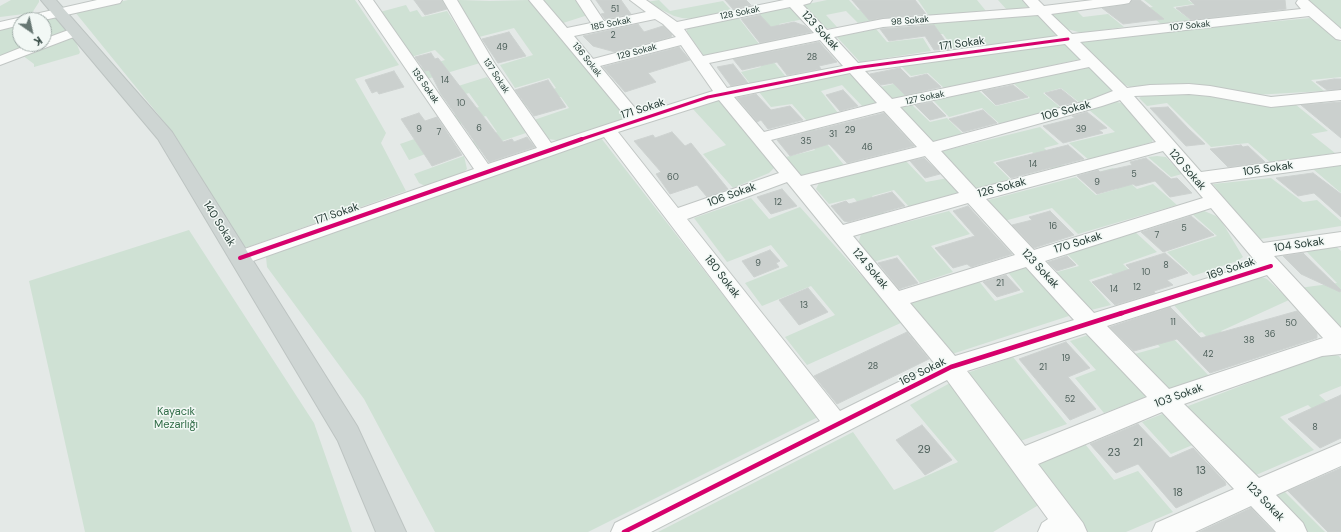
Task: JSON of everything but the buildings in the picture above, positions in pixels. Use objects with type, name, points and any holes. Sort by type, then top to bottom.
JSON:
[{"type":"main road","name":"140 Sokak","points":[[53,6],[165,136],[348,434],[391,532]]},
{"type":"street","points":[[41,12],[53,6],[115,0]]},
{"type":"street","name":"138 Sokak","points":[[366,0],[484,171]]},
{"type":"street","name":"137 Sokak","points":[[450,0],[488,64],[547,150]]},
{"type":"street","name":"136 Sokak","points":[[536,0],[636,120]]},
{"type":"street","points":[[583,0],[600,26]]},
{"type":"street","name":"124 Sokak","points":[[637,0],[674,26],[723,94],[951,367],[1020,460],[1064,529]]},
{"type":"street","name":"98 Sokak","points":[[699,61],[883,23],[1035,5],[1124,0]]},
{"type":"street","points":[[1300,0],[1341,36]]},
{"type":"street","name":"128 Sokak","points":[[674,26],[797,1]]},
{"type":"street","name":"123 Sokak","points":[[797,1],[823,35],[1090,323],[1294,532]]},
{"type":"street","name":"120 Sokak","points":[[1035,5],[1123,93],[1214,201],[1341,344]]},
{"type":"street","name":"107 Sokak","points":[[1068,39],[1312,12]]},
{"type":"street","name":"185 Sokak","points":[[565,33],[657,14]]},
{"type":"street","points":[[0,26],[12,24]]},
{"type":"street","points":[[0,61],[74,32]]},
{"type":"street","name":"171 Sokak","points":[[240,258],[484,171],[636,120],[723,94],[854,68],[1068,39]]},
{"type":"street","name":"129 Sokak","points":[[590,64],[683,40]]},
{"type":"street","name":"127 Sokak","points":[[759,138],[889,105],[1092,62]]},
{"type":"street","name":"106 Sokak","points":[[674,216],[793,179],[929,149],[1096,103],[1123,93],[1150,90],[1190,89],[1210,91],[1249,100],[1271,102],[1341,95]]},
{"type":"street","name":"180 Sokak","points":[[607,130],[836,425]]},
{"type":"street","name":"126 Sokak","points":[[839,233],[1166,145]]},
{"type":"street","name":"105 Sokak","points":[[1195,179],[1341,159]]},
{"type":"street","name":"170 Sokak","points":[[895,300],[1214,201]]},
{"type":"street","name":"104 Sokak","points":[[1264,258],[1341,239]]},
{"type":"street","name":"169 Sokak","points":[[624,532],[951,367],[1090,323],[1264,258]]},
{"type":"street","name":"103 Sokak","points":[[1020,460],[1166,400],[1322,347],[1341,344]]},
{"type":"street","points":[[1165,532],[1341,454]]},
{"type":"green space","points":[[11,0],[39,0],[33,12],[12,12],[12,16],[0,17],[0,6]]},
{"type":"green space","points":[[128,0],[355,0],[399,65],[355,79],[386,133],[381,143],[406,191],[245,248],[174,134],[75,12]]},
{"type":"green space","points":[[529,0],[558,33],[627,119],[563,141],[548,139],[534,120],[569,108],[561,97],[527,107],[521,100],[556,88],[549,78],[515,88],[500,65],[533,55],[514,28],[479,37],[457,1]]},
{"type":"green space","points":[[542,0],[577,0],[588,15],[563,23]]},
{"type":"green space","points":[[659,0],[670,11],[723,1],[732,11],[692,19],[682,18],[674,16],[646,2]]},
{"type":"green space","points":[[827,0],[849,0],[858,10],[868,8],[876,20],[858,23],[846,11],[826,15],[837,27],[825,29],[803,5]]},
{"type":"green space","points":[[918,0],[977,0],[986,11],[929,16]]},
{"type":"green space","points":[[998,0],[1022,0],[1028,7],[1007,10]]},
{"type":"green space","points":[[1144,0],[1188,0],[1194,4],[1173,7],[1192,21],[1162,25],[1142,8],[1153,7]]},
{"type":"green space","points":[[1308,0],[1341,0],[1341,32],[1319,16]]},
{"type":"green space","points":[[406,5],[410,12],[417,10],[422,17],[447,11],[480,63],[427,79],[420,68],[445,60],[435,50],[411,57],[380,12]]},
{"type":"green space","points":[[792,7],[804,19],[779,24],[791,38],[781,40],[758,13]]},
{"type":"green space","points":[[1075,9],[1083,17],[1108,14],[1124,27],[1082,33],[1067,29],[1050,13]]},
{"type":"green space","points":[[1033,14],[1042,18],[1057,33],[1054,38],[954,49],[943,34],[927,35],[919,23]]},
{"type":"green space","points":[[52,16],[54,16],[67,30],[52,37]]},
{"type":"green space","points":[[738,17],[759,44],[704,56],[687,32],[687,29],[701,22]]},
{"type":"green space","points":[[1310,18],[1341,42],[1341,77],[1311,80],[1324,91],[1254,95],[1140,86],[1130,87],[1123,84],[1079,40]]},
{"type":"green space","points":[[12,26],[12,52],[16,52],[0,59],[0,29]]},
{"type":"green space","points":[[876,29],[887,42],[923,38],[931,51],[860,62],[837,37]]},
{"type":"green space","points":[[74,37],[80,52],[79,54],[34,67],[34,64],[22,55],[31,52],[52,52],[52,45]]},
{"type":"green space","points":[[1060,43],[1071,46],[1081,59],[945,89],[928,73],[911,76],[899,64]]},
{"type":"green space","points":[[764,50],[786,77],[751,85],[741,72],[761,67],[750,53]]},
{"type":"green space","points":[[1089,66],[1116,92],[1080,103],[1061,88],[1043,93],[1061,108],[1001,125],[982,108],[949,117],[933,100],[979,91],[996,106],[1030,98],[1013,83]]},
{"type":"green space","points":[[846,73],[860,79],[879,103],[863,107],[842,85],[821,91],[838,113],[807,121],[792,104],[771,107],[759,92]]},
{"type":"green space","points":[[487,77],[529,132],[478,149],[472,141],[497,132],[486,116],[460,124],[454,115],[479,107],[469,93],[445,100],[439,92]]},
{"type":"green space","points":[[911,80],[923,93],[893,100],[880,87]]},
{"type":"green space","points":[[1201,92],[1295,104],[1328,131],[1311,134],[1335,153],[1271,163],[1248,143],[1211,147],[1167,103],[1147,106],[1139,98],[1145,94]]},
{"type":"green space","points":[[710,100],[722,100],[775,167],[769,173],[733,188],[703,154],[726,145],[692,108]]},
{"type":"green space","points":[[1108,102],[1125,104],[1154,137],[1152,142],[1089,160],[1069,143],[1115,132],[1088,109]]},
{"type":"green space","points":[[912,105],[930,122],[947,118],[964,135],[932,143],[898,108]]},
{"type":"green space","points":[[1040,127],[1059,144],[1044,148],[1065,167],[1052,170],[1032,152],[993,162],[1011,180],[973,190],[939,152]]},
{"type":"green space","points":[[443,129],[453,144],[409,160],[400,144]]},
{"type":"green space","points":[[815,129],[844,165],[801,177],[786,157],[815,150],[801,132]]},
{"type":"green space","points":[[601,138],[818,417],[588,532],[435,532],[364,399],[267,267],[266,257],[541,156]]},
{"type":"green space","points":[[464,156],[467,169],[462,174],[430,185],[423,185],[419,183],[414,174]]},
{"type":"green space","points":[[1148,157],[1166,157],[1182,174],[1171,177]]},
{"type":"green space","points":[[905,160],[926,182],[948,178],[964,193],[911,209],[894,190],[872,196],[887,216],[872,220],[854,198],[829,204],[816,189],[820,181]]},
{"type":"green space","points":[[1341,165],[1341,193],[1313,169]]},
{"type":"green space","points":[[1113,168],[1137,189],[1153,184],[1177,205],[1078,234],[1052,208],[1004,221],[985,201],[1076,177],[1096,195],[1117,189],[1098,172]]},
{"type":"green space","points":[[1271,178],[1303,202],[1317,200],[1341,221],[1341,226],[1260,239],[1246,227],[1213,184]]},
{"type":"green space","points":[[751,198],[769,219],[800,207],[903,322],[807,365],[785,337],[835,315],[811,286],[762,306],[745,283],[788,266],[771,245],[727,262],[694,218]]},
{"type":"green space","points":[[1202,210],[1216,216],[1222,222],[1243,257],[1237,261],[1193,276],[1167,252],[1217,236],[1191,213]]},
{"type":"green space","points":[[949,211],[970,234],[931,246],[953,272],[920,283],[898,255],[873,262],[858,244],[861,234]]},
{"type":"green space","name":"Kayacık Mezarlığı","points":[[189,230],[314,423],[352,532],[85,532],[29,281]]},
{"type":"green space","points":[[1133,230],[1157,252],[1123,264],[1151,292],[1137,297],[1111,273],[1089,280],[1111,305],[1091,310],[1050,274],[1079,266],[1065,252]]},
{"type":"green space","points":[[1336,246],[1341,251],[1341,331],[1299,288],[1337,283],[1305,250]]},
{"type":"green space","points":[[1029,264],[1075,314],[949,355],[909,301],[978,280],[995,301],[1024,292],[1006,270]]},
{"type":"green space","points":[[1259,276],[1267,279],[1289,300],[1221,331],[1251,359],[1235,365],[1202,332],[1199,333],[1173,304]]},
{"type":"green space","points":[[1150,314],[1209,376],[1163,391],[1131,355],[1160,347],[1134,319]]},
{"type":"green space","points":[[1094,333],[1151,395],[1104,413],[1075,378],[1096,370],[1070,341]]},
{"type":"green space","points":[[1327,353],[1339,356],[1341,359],[1341,386],[1319,395],[1341,415],[1341,436],[1308,405],[1280,417],[1314,450],[1249,478],[1183,408]]},
{"type":"green space","points":[[1013,357],[1067,424],[1015,443],[964,374]]},
{"type":"green space","points":[[950,383],[1042,503],[993,532],[658,532],[853,432],[894,490],[958,462],[910,405]]},
{"type":"green space","points":[[1165,413],[1195,444],[1171,454],[1142,422]]},
{"type":"green space","points":[[1085,444],[1114,480],[1138,471],[1173,512],[1126,532],[1086,532],[1034,464]]},
{"type":"green space","points":[[1283,490],[1325,532],[1302,532],[1268,497]]},
{"type":"cycle path","points":[[240,258],[547,150],[708,97],[854,68],[1068,39]]},
{"type":"cycle path","points":[[624,532],[951,367],[1271,266]]}]
